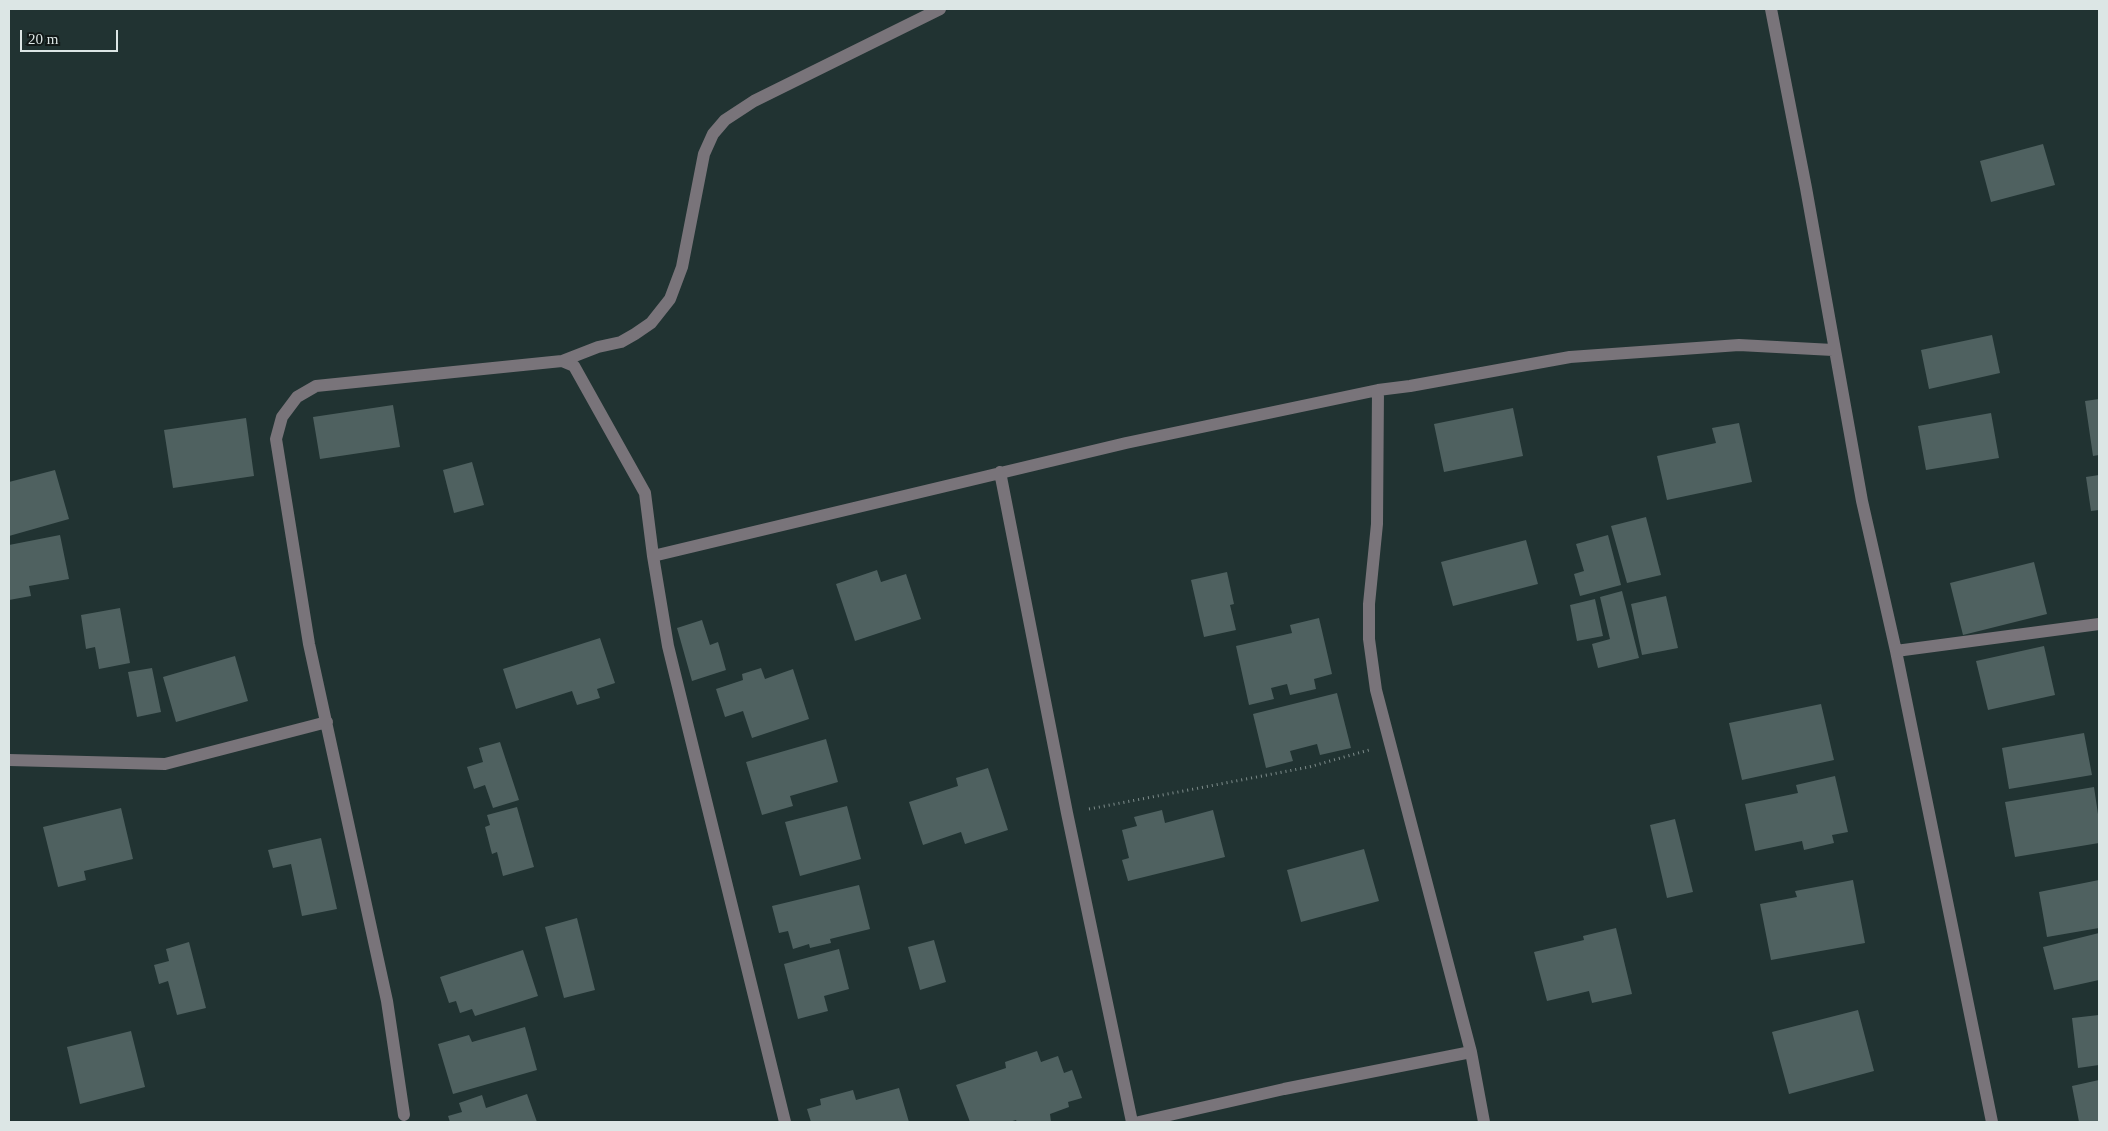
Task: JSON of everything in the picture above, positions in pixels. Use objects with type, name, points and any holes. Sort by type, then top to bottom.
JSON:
[{"type":"street","points":[[404,1115],[387,1000],[309,644],[276,439],[282,417],[297,397],[316,386],[562,361],[598,347],[621,342],[635,334],[651,323],[670,299],[682,267],[704,154],[713,134],[725,120],[754,101],[940,9]]},
{"type":"street","points":[[1771,9],[1804,179],[1862,501],[1896,651],[1992,1122]]},
{"type":"street","points":[[653,556],[1126,443],[1378,390],[1570,357],[1739,345],[1834,350]]},
{"type":"street","points":[[562,361],[574,366],[645,493],[668,646],[786,1122]]},
{"type":"street","points":[[1378,390],[1377,524],[1369,604],[1370,639],[1376,690],[1392,744],[1471,1052],[1484,1122]]},
{"type":"street","points":[[1000,472],[1067,813],[1132,1122]]},
{"type":"street","points":[[1896,651],[2099,624]]},
{"type":"street","points":[[9,760],[165,764],[327,722]]},
{"type":"street","points":[[1139,1122],[1284,1089],[1471,1052]]},
{"type":"path","points":[[1067,813],[1309,767],[1392,744]]},
{"type":"building","points":[[2043,144],[2055,185],[1991,202],[1980,161]]},
{"type":"building","points":[[1992,335],[2000,373],[1929,389],[1921,350]]},
{"type":"building","points":[[2099,399],[2099,455],[2093,456],[2085,401]]},
{"type":"building","points":[[393,405],[400,447],[320,459],[313,417]]},
{"type":"building","points":[[1513,408],[1523,456],[1444,472],[1434,424]]},
{"type":"building","points":[[1991,413],[1999,458],[1926,470],[1918,426]]},
{"type":"building","points":[[246,418],[254,476],[173,488],[164,430]]},
{"type":"building","points":[[1739,423],[1752,482],[1667,500],[1657,456],[1716,443],[1712,428]]},
{"type":"building","points":[[472,462],[484,505],[454,513],[443,470]]},
{"type":"building","points":[[55,470],[69,519],[9,536],[9,482]]},
{"type":"building","points":[[2099,475],[2099,510],[2091,511],[2086,477]]},
{"type":"building","points":[[1646,517],[1661,575],[1627,583],[1611,526]]},
{"type":"building","points":[[60,535],[69,579],[29,586],[31,596],[9,600],[9,545]]},
{"type":"building","points":[[1608,535],[1621,585],[1580,596],[1574,574],[1584,571],[1576,544]]},
{"type":"building","points":[[1526,540],[1538,584],[1453,606],[1441,562]]},
{"type":"building","points":[[2034,562],[2047,614],[1963,635],[1950,583]]},
{"type":"building","points":[[877,570],[881,582],[906,574],[921,619],[855,641],[836,584]]},
{"type":"building","points":[[1227,572],[1234,604],[1230,605],[1236,630],[1204,637],[1191,580]]},
{"type":"building","points":[[1622,591],[1639,658],[1598,668],[1592,644],[1610,639],[1600,597]]},
{"type":"building","points":[[1666,596],[1678,648],[1642,655],[1631,604]]},
{"type":"building","points":[[1595,599],[1603,636],[1577,641],[1570,605]]},
{"type":"building","points":[[120,608],[130,663],[99,669],[95,647],[86,649],[81,615]]},
{"type":"building","points":[[1319,618],[1332,674],[1314,679],[1316,689],[1290,695],[1287,684],[1271,688],[1274,699],[1249,705],[1236,646],[1292,633],[1290,625]]},
{"type":"building","points":[[702,620],[710,645],[718,642],[726,670],[692,681],[677,628]]},
{"type":"building","points":[[600,638],[615,683],[597,689],[600,698],[577,705],[572,691],[516,709],[503,669]]},
{"type":"building","points":[[2044,646],[2055,695],[1988,710],[1976,661]]},
{"type":"building","points":[[235,656],[248,701],[176,722],[163,677]]},
{"type":"building","points":[[152,668],[161,712],[137,717],[128,672]]},
{"type":"building","points":[[761,668],[765,679],[793,669],[809,719],[752,738],[743,711],[725,717],[716,689],[743,680],[742,674]]},
{"type":"building","points":[[1337,693],[1351,748],[1320,755],[1317,744],[1290,751],[1293,761],[1266,768],[1253,714]]},
{"type":"building","points":[[1821,704],[1834,760],[1742,780],[1729,723]]},
{"type":"building","points":[[2084,733],[2092,775],[2009,789],[2002,748]]},
{"type":"building","points":[[826,739],[838,782],[790,796],[793,806],[762,815],[746,762]]},
{"type":"building","points":[[500,742],[519,800],[493,808],[485,785],[474,789],[467,767],[483,762],[479,748]]},
{"type":"building","points":[[988,768],[1008,830],[965,844],[961,832],[923,845],[909,802],[958,786],[956,778]]},
{"type":"building","points":[[1835,776],[1848,832],[1832,835],[1834,843],[1804,850],[1802,841],[1755,851],[1745,804],[1798,793],[1796,785]]},
{"type":"building","points":[[2094,787],[2099,821],[2099,843],[2015,857],[2005,802]]},
{"type":"building","points":[[847,806],[861,859],[800,876],[785,822]]},
{"type":"building","points":[[517,807],[534,867],[503,876],[497,852],[492,854],[485,827],[490,825],[487,815]]},
{"type":"building","points":[[121,808],[133,859],[84,871],[86,880],[58,887],[43,827]]},
{"type":"building","points":[[1162,810],[1165,823],[1213,810],[1225,857],[1128,881],[1122,860],[1129,858],[1122,830],[1137,826],[1134,817]]},
{"type":"building","points":[[1675,819],[1693,892],[1667,898],[1650,825]]},
{"type":"building","points":[[321,838],[337,909],[302,916],[291,864],[273,868],[268,850]]},
{"type":"building","points":[[1364,849],[1379,901],[1301,922],[1287,870]]},
{"type":"building","points":[[1853,880],[1865,943],[1771,960],[1760,904],[1797,897],[1795,891]]},
{"type":"building","points":[[2099,880],[2099,928],[2047,937],[2039,892]]},
{"type":"building","points":[[859,885],[870,929],[830,939],[831,943],[810,948],[809,944],[793,949],[788,931],[779,933],[772,906]]},
{"type":"building","points":[[577,918],[595,990],[564,998],[545,927]]},
{"type":"building","points":[[1616,928],[1632,994],[1592,1003],[1589,991],[1547,1001],[1534,952],[1584,940],[1583,936]]},
{"type":"building","points":[[2099,933],[2099,980],[2054,990],[2043,947]]},
{"type":"building","points":[[934,940],[946,982],[920,990],[908,947]]},
{"type":"building","points":[[189,942],[206,1008],[177,1015],[168,981],[159,984],[154,965],[169,961],[166,949]]},
{"type":"building","points":[[839,949],[849,989],[824,996],[828,1011],[798,1019],[784,964]]},
{"type":"building","points":[[523,950],[538,996],[475,1016],[472,1009],[460,1013],[456,1001],[449,1003],[440,977]]},
{"type":"building","points":[[1858,1010],[1874,1071],[1789,1094],[1772,1032]]},
{"type":"building","points":[[2099,1015],[2099,1065],[2078,1068],[2072,1018]]},
{"type":"building","points":[[525,1027],[537,1070],[453,1094],[438,1044],[469,1035],[472,1042]]},
{"type":"building","points":[[131,1031],[145,1087],[80,1104],[67,1047]]},
{"type":"building","points":[[1037,1051],[1041,1062],[1058,1056],[1064,1073],[1072,1070],[1082,1098],[1068,1102],[1069,1107],[1050,1114],[1051,1122],[1017,1122],[1016,1120],[1009,1122],[970,1122],[956,1085],[1006,1068],[1005,1062]]},
{"type":"building","points":[[2099,1080],[2099,1122],[2079,1122],[2072,1086]]},
{"type":"building","points":[[899,1088],[909,1122],[811,1122],[807,1109],[821,1105],[820,1099],[853,1090],[856,1100]]},
{"type":"building","points":[[527,1094],[537,1122],[450,1122],[448,1116],[462,1112],[459,1103],[482,1095],[486,1108]]}]
